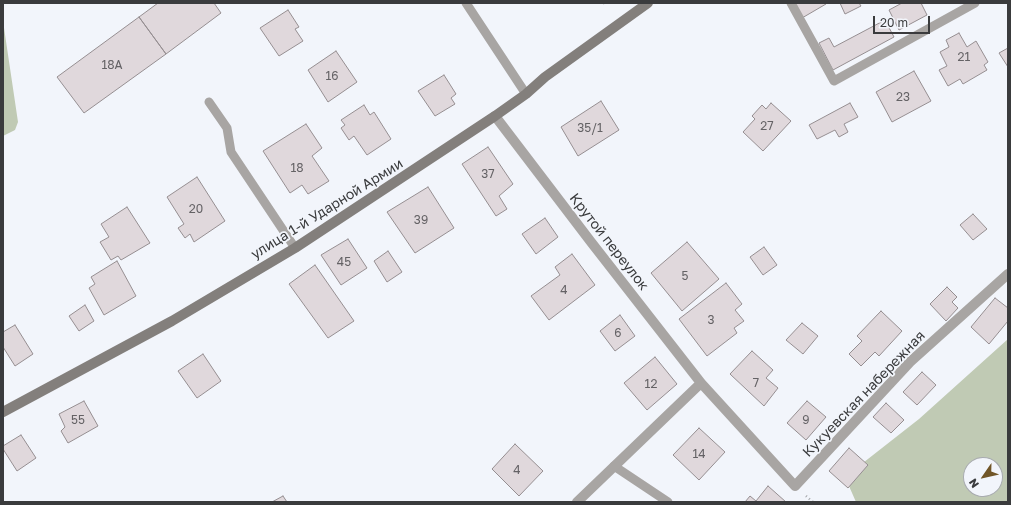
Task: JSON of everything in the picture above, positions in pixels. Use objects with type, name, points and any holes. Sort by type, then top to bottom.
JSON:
[{"type":"main road","name":"улица 1-й Ударной Армии","points":[[3,412],[172,320],[295,248],[495,116],[526,94],[545,77],[648,3]]},
{"type":"street","name":"Крутой переулок","points":[[495,116],[701,383],[795,486]]},
{"type":"street","name":"Кукуевская набережная","points":[[795,486],[910,362],[1008,274]]},
{"type":"street","points":[[577,502],[701,383]]},
{"type":"lane","points":[[466,3],[526,94]]},
{"type":"lane","points":[[791,3],[834,81],[975,3]]},
{"type":"lane","points":[[209,102],[227,128],[231,152],[295,248]]},
{"type":"lane","points":[[614,466],[668,502]]},
{"type":"green space","points":[[3,21],[18,122],[15,130],[3,136]]},
{"type":"green space","points":[[1008,339],[1008,502],[856,502],[845,477],[919,419]]},
{"type":"building","points":[[158,3],[214,3],[221,13],[166,54],[139,17]]},
{"type":"building","points":[[794,3],[825,3],[826,4],[802,18]]},
{"type":"building","points":[[840,3],[859,3],[861,6],[845,14]]},
{"type":"building","points":[[902,3],[921,3],[927,15],[899,30],[889,10]]},
{"type":"building","points":[[288,10],[299,27],[295,29],[303,41],[279,56],[260,28]]},
{"type":"building","points":[[139,17],[166,54],[84,113],[57,77]]},
{"type":"building","points":[[885,20],[894,37],[833,70],[819,43],[829,38],[834,47]]},
{"type":"building","points":[[959,33],[967,47],[976,41],[988,62],[984,65],[987,70],[963,84],[960,79],[948,86],[939,70],[947,66],[940,52],[949,47],[946,40]]},
{"type":"building","points":[[1008,48],[1008,67],[999,53]]},
{"type":"building","points":[[336,51],[357,82],[328,102],[308,70]]},
{"type":"building","points":[[914,71],[931,101],[892,122],[876,92]]},
{"type":"building","points":[[444,75],[456,94],[451,98],[455,104],[435,116],[418,91]]},
{"type":"building","points":[[601,101],[619,130],[578,156],[561,127]]},
{"type":"building","points":[[771,103],[791,121],[763,151],[743,132],[755,119],[752,116],[762,105],[766,109]]},
{"type":"building","points":[[850,103],[858,117],[844,124],[848,132],[839,137],[835,130],[817,139],[809,125]]},
{"type":"building","points":[[364,105],[370,115],[374,112],[391,139],[367,155],[354,136],[349,140],[341,128],[345,125],[341,120]]},
{"type":"building","points":[[306,124],[322,148],[312,156],[329,181],[308,194],[302,185],[290,193],[263,151]]},
{"type":"building","points":[[488,147],[513,184],[499,196],[507,209],[496,216],[462,164]]},
{"type":"building","points":[[197,177],[225,221],[194,242],[190,234],[185,238],[178,228],[184,224],[167,197]]},
{"type":"building","points":[[428,187],[454,228],[415,253],[387,212]]},
{"type":"building","points":[[127,207],[150,243],[121,260],[118,256],[111,260],[100,242],[109,237],[101,224]]},
{"type":"building","points":[[973,214],[987,229],[973,240],[960,225]]},
{"type":"building","points":[[545,218],[558,237],[536,254],[522,234]]},
{"type":"building","points":[[348,239],[367,268],[341,285],[321,255]]},
{"type":"building","points":[[687,242],[719,279],[682,311],[651,273]]},
{"type":"building","points":[[764,247],[777,265],[763,275],[750,257]]},
{"type":"building","points":[[388,251],[402,272],[387,282],[374,261]]},
{"type":"building","points":[[572,254],[595,285],[549,320],[531,296],[560,275],[555,267]]},
{"type":"building","points":[[117,261],[136,296],[104,315],[89,288],[95,284],[91,277]]},
{"type":"building","points":[[315,265],[354,321],[328,338],[289,284]]},
{"type":"building","points":[[726,283],[742,304],[735,310],[744,321],[734,328],[737,333],[707,356],[679,319]]},
{"type":"building","points":[[947,287],[957,297],[952,302],[958,308],[946,321],[930,304]]},
{"type":"building","points":[[995,298],[1008,308],[1008,321],[989,344],[971,327]]},
{"type":"building","points":[[85,305],[94,321],[79,331],[69,316]]},
{"type":"building","points":[[881,311],[902,331],[879,356],[875,352],[861,366],[849,354],[862,341],[857,336]]},
{"type":"building","points":[[620,315],[635,336],[615,351],[600,331]]},
{"type":"building","points":[[802,323],[818,336],[803,354],[786,340]]},
{"type":"building","points":[[15,325],[33,354],[15,366],[3,347],[3,332]]},
{"type":"building","points":[[752,351],[773,370],[766,378],[778,388],[764,406],[730,374]]},
{"type":"building","points":[[203,354],[221,381],[197,398],[178,371]]},
{"type":"building","points":[[655,357],[677,384],[647,410],[624,383]]},
{"type":"building","points":[[922,372],[936,385],[917,405],[903,392]]},
{"type":"building","points":[[84,401],[98,426],[68,443],[61,431],[65,427],[59,414]]},
{"type":"building","points":[[807,401],[826,417],[806,440],[787,423]]},
{"type":"building","points":[[886,403],[904,420],[891,433],[873,417]]},
{"type":"building","points":[[699,428],[725,452],[699,480],[673,455]]},
{"type":"building","points":[[21,435],[36,458],[17,471],[3,449],[3,446]]},
{"type":"building","points":[[515,444],[543,471],[519,496],[492,469]]},
{"type":"building","points":[[849,448],[868,465],[848,488],[829,471]]},
{"type":"building","points":[[768,486],[786,502],[745,502],[750,496],[756,501]]},
{"type":"building","points":[[283,496],[287,502],[272,502]]}]
